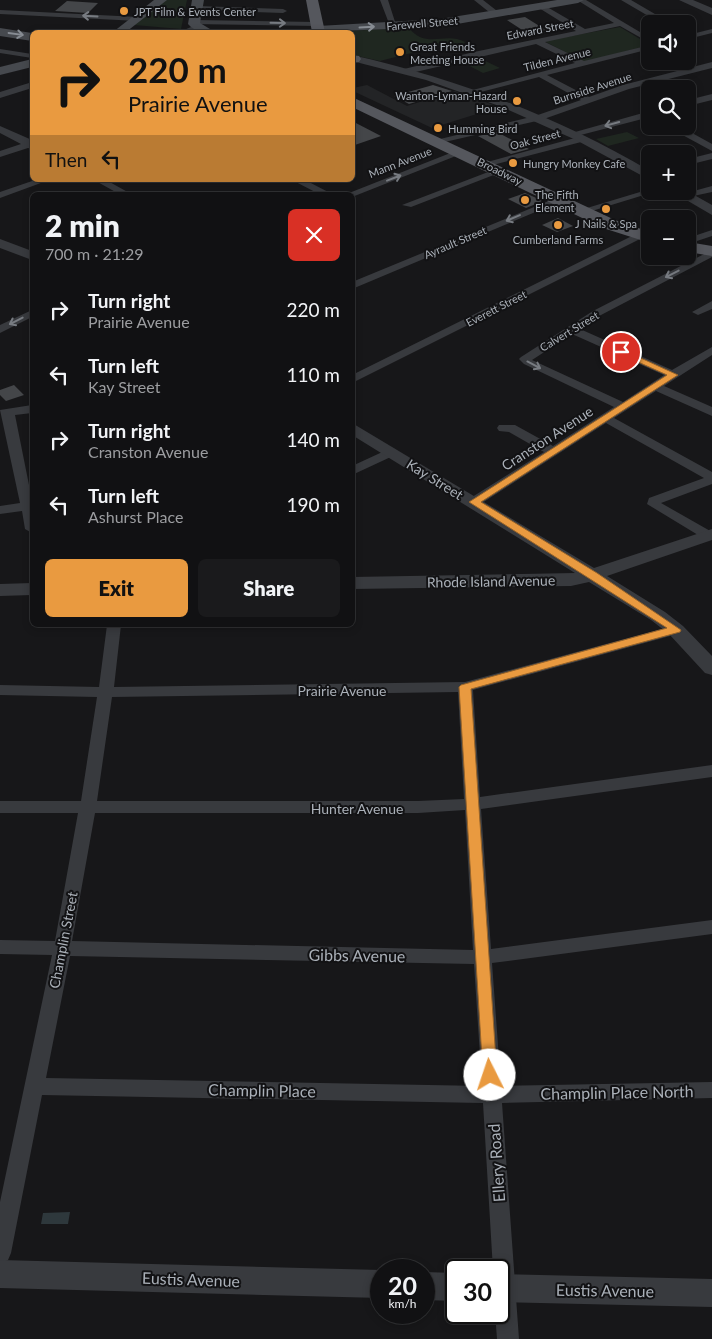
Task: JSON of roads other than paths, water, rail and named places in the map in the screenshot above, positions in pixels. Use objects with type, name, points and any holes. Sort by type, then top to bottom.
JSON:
[{"type":"main road","points":[[122,30],[161,0]]},
{"type":"main road","points":[[312,0],[317,29]]},
{"type":"main road","name":"Farewell Street","points":[[317,29],[440,23],[497,14],[539,4],[579,0]]},
{"type":"main road","points":[[197,4],[195,25],[205,30]]},
{"type":"main road","points":[[0,32],[30,37]]},
{"type":"main road","points":[[0,71],[30,64]]},
{"type":"main road","name":"Broadway","points":[[355,102],[492,165],[558,200],[641,235]]},
{"type":"main road","points":[[696,249],[712,252]]},
{"type":"street","points":[[384,0],[394,26]]},
{"type":"street","points":[[478,0],[497,14]]},
{"type":"street","points":[[579,0],[641,36]]},
{"type":"street","points":[[625,0],[652,15]]},
{"type":"street","points":[[684,0],[712,12]]},
{"type":"street","points":[[197,4],[283,11]]},
{"type":"street","points":[[539,4],[584,32]]},
{"type":"street","points":[[0,12],[138,18]]},
{"type":"street","name":"Edward Street","points":[[407,70],[620,24]]},
{"type":"street","points":[[186,30],[195,25],[317,29]]},
{"type":"street","name":"Farewell Street","points":[[300,30],[317,29]]},
{"type":"street","points":[[696,34],[712,31]]},
{"type":"street","points":[[537,41],[583,64]]},
{"type":"street","name":"Tilden Avenue","points":[[469,92],[641,48]]},
{"type":"street","points":[[0,52],[30,56]]},
{"type":"street","points":[[355,59],[407,70],[538,118],[641,170]]},
{"type":"street","name":"Burnside Avenue","points":[[439,142],[538,118],[636,85],[712,65]]},
{"type":"street","points":[[539,74],[588,100]]},
{"type":"street","points":[[636,85],[641,88]]},
{"type":"street","points":[[0,95],[30,86]]},
{"type":"street","points":[[696,102],[712,97]]},
{"type":"street","name":"Oak Street","points":[[407,205],[492,165],[641,117]]},
{"type":"street","points":[[0,130],[30,144]]},
{"type":"street","points":[[689,135],[712,148]]},
{"type":"street","points":[[0,154],[30,144]]},
{"type":"street","name":"Mann Avenue","points":[[355,193],[461,152]]},
{"type":"street","points":[[696,160],[712,156]]},
{"type":"street","points":[[0,195],[38,182]]},
{"type":"street","points":[[103,182],[122,192]]},
{"type":"street","points":[[301,182],[323,192]]},
{"type":"street","points":[[696,191],[712,189]]},
{"type":"street","points":[[582,211],[641,194]]},
{"type":"street","name":"Ayrault Street","points":[[355,285],[558,200]]},
{"type":"street","points":[[692,200],[712,211]]},
{"type":"street","points":[[696,238],[712,233]]},
{"type":"street","name":"Everett Street","points":[[355,379],[641,239]]},
{"type":"street","points":[[0,243],[30,255]]},
{"type":"street","name":"Calvert Street","points":[[624,407],[525,359],[570,329],[712,252]]},
{"type":"street","points":[[698,312],[712,304]]},
{"type":"street","points":[[0,330],[30,314]]},
{"type":"street","points":[[570,329],[673,375]]},
{"type":"street","name":"Cranston Avenue","points":[[474,502],[655,386],[709,355]]},
{"type":"street","points":[[655,386],[712,412]]},
{"type":"street","points":[[0,510],[30,505],[4,414],[30,409]]},
{"type":"street","points":[[606,418],[712,477],[711,480],[654,500],[654,504],[710,534]]},
{"type":"street","points":[[503,428],[511,428],[554,452]]},
{"type":"street","name":"Kay Street","points":[[355,430],[593,575],[676,630],[712,668]]},
{"type":"street","points":[[355,470],[391,452]]},
{"type":"street","name":"Rhode Island Avenue","points":[[355,582],[571,580],[593,575],[710,534]]},
{"type":"street","points":[[0,590],[30,589]]},
{"type":"street","name":"Champlin Street","points":[[0,1253],[63,949],[106,692],[114,627]]},
{"type":"street","name":"Prairie Avenue","points":[[0,690],[106,692],[465,687],[676,630]]},
{"type":"street","name":"Ellery Road","points":[[465,687],[499,1259]]},
{"type":"street","name":"Hunter Avenue","points":[[0,806],[363,808],[472,804],[712,772]]},
{"type":"street","name":"Gibbs Avenue","points":[[0,947],[482,957],[712,927]]},
{"type":"street","name":"Champlin Place","points":[[34,1086],[491,1095]]},
{"type":"street","name":"Champlin Place North","points":[[491,1095],[712,1090]]},
{"type":"street","name":"Eustis Avenue","points":[[0,1274],[370,1284]]},
{"type":"street","name":"Eustis Avenue","points":[[510,1288],[712,1293]]},
{"type":"street","name":"Ellery Road","points":[[506,1324],[508,1339]]},
{"type":"place","name":"JPT Film & Events Center","points":[[124,11]]},
{"type":"place","name":"Great Friends Meeting House","points":[[400,52]]},
{"type":"place","name":"Wanton-Lyman-Hazard House","points":[[517,101]]},
{"type":"place","name":"Humming Bird","points":[[438,128]]},
{"type":"place","name":"Hungry Monkey Cafe","points":[[513,163]]},
{"type":"place","name":"The Fifth Element","points":[[525,200]]},
{"type":"place","name":"J Nails & Spa","points":[[606,209]]},
{"type":"place","name":"Cumberland Farms","points":[[558,225]]}]
